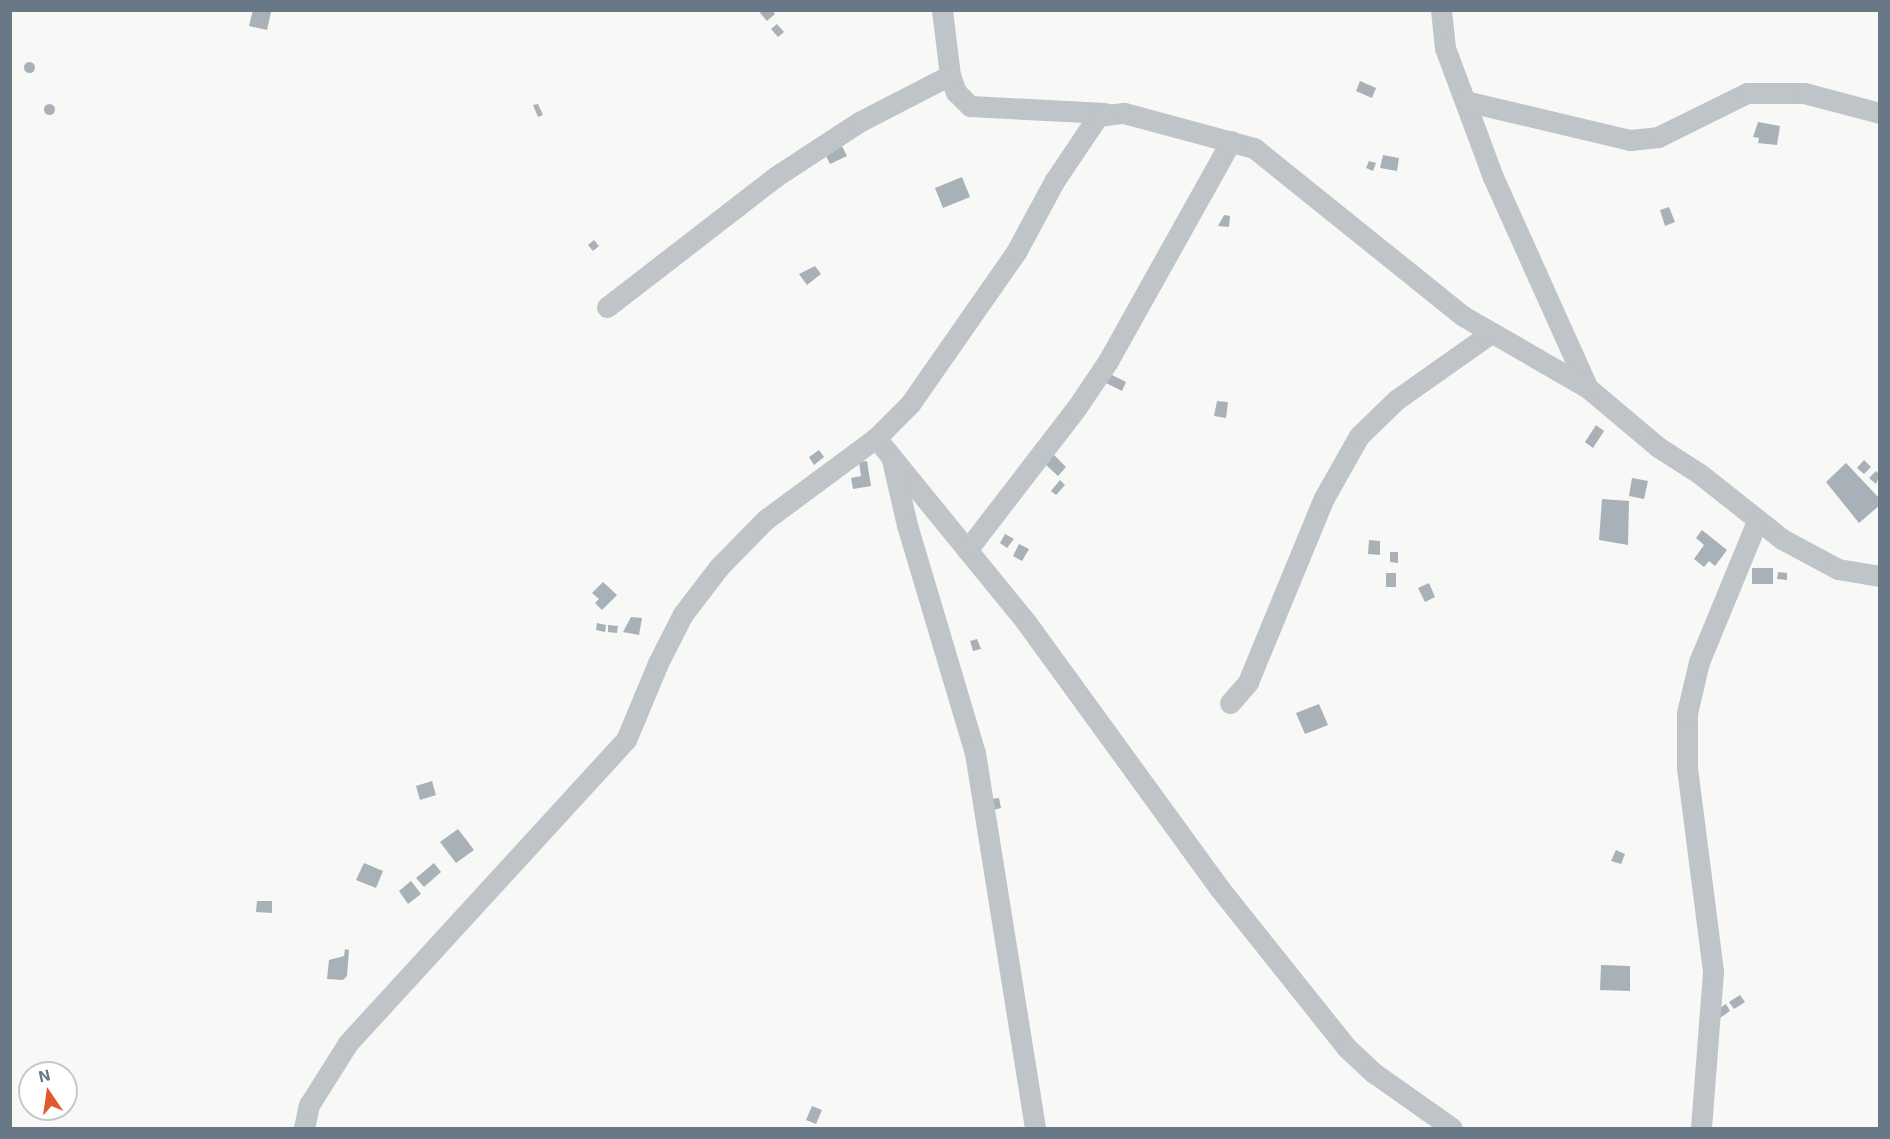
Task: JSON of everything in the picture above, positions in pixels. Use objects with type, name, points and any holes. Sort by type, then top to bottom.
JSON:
[{"type":"street","points":[[942,10],[950,75],[956,92],[970,106],[1105,113],[1158,120],[1231,141],[1268,156],[1383,255],[1491,333],[1587,388],[1757,521],[1807,555],[1856,574],[1880,576]]},
{"type":"street","points":[[1441,10],[1446,48],[1493,177],[1587,388]]},
{"type":"street","points":[[607,307],[775,177],[859,122],[950,75]]},
{"type":"street","points":[[1465,101],[1630,140],[1658,136],[1747,93],[1804,93],[1880,113]]},
{"type":"street","points":[[304,1128],[309,1105],[348,1043],[533,837],[613,758],[639,717],[657,663],[683,614],[718,567],[765,520],[876,438],[910,404],[961,335],[1016,252],[1090,123],[1105,113]]},
{"type":"street","points":[[967,550],[1075,410],[1108,361],[1231,141]]},
{"type":"street","points":[[1230,704],[1248,682],[1324,498],[1359,436],[1396,400],[1491,333]]},
{"type":"street","points":[[876,438],[1060,668],[1220,889],[1347,1048],[1374,1073],[1452,1128]]},
{"type":"street","points":[[891,457],[907,525],[975,753],[1035,1128]]},
{"type":"street","points":[[1701,1128],[1713,971],[1687,767],[1687,713],[1699,662],[1757,521]]},
{"type":"building","points":[[253,10],[271,12],[267,30],[249,26]]},
{"type":"building","points":[[762,10],[772,10],[775,14],[767,21],[760,13]]},
{"type":"building","points":[[777,24],[784,32],[778,37],[771,29]]},
{"type":"building","points":[[29,61],[35,67],[29,73],[23,67]]},
{"type":"building","points":[[1360,81],[1376,88],[1372,98],[1356,91]]},
{"type":"building","points":[[49,104],[53,105],[53,113],[49,114],[45,113],[44,109],[45,105]]},
{"type":"building","points":[[538,104],[543,115],[538,117],[533,105]]},
{"type":"building","points":[[1758,122],[1780,126],[1777,145],[1758,143],[1759,138],[1753,137]]},
{"type":"building","points":[[842,146],[847,156],[830,164],[825,154]]},
{"type":"building","points":[[1383,155],[1399,158],[1397,171],[1380,168]]},
{"type":"building","points":[[1369,161],[1376,163],[1373,171],[1366,168]]},
{"type":"building","points":[[962,177],[970,197],[943,208],[935,188]]},
{"type":"building","points":[[1669,207],[1675,222],[1665,226],[1660,210]]},
{"type":"building","points":[[1224,215],[1230,216],[1229,227],[1218,226]]},
{"type":"building","points":[[594,240],[599,246],[593,251],[588,245]]},
{"type":"building","points":[[815,266],[821,274],[807,285],[799,274]]},
{"type":"building","points":[[1112,375],[1126,382],[1122,391],[1106,383]]},
{"type":"building","points":[[1217,401],[1228,402],[1226,418],[1214,416]]},
{"type":"building","points":[[1596,425],[1604,431],[1593,448],[1585,442]]},
{"type":"building","points":[[819,450],[824,457],[814,465],[809,457]]},
{"type":"building","points":[[1054,455],[1066,467],[1058,476],[1045,464]]},
{"type":"building","points":[[1864,460],[1871,467],[1864,474],[1857,468]]},
{"type":"building","points":[[867,461],[871,486],[853,489],[851,478],[861,476],[859,462]]},
{"type":"building","points":[[1846,463],[1880,499],[1880,505],[1859,523],[1826,482]]},
{"type":"building","points":[[1876,471],[1880,475],[1876,484],[1869,478]]},
{"type":"building","points":[[1632,478],[1648,481],[1644,499],[1629,496]]},
{"type":"building","points":[[1060,480],[1065,485],[1056,495],[1051,491]]},
{"type":"building","points":[[1602,499],[1629,501],[1628,545],[1599,540]]},
{"type":"building","points":[[1702,530],[1727,550],[1715,566],[1709,561],[1704,567],[1694,559],[1704,545],[1696,538]]},
{"type":"building","points":[[1005,534],[1014,539],[1007,548],[1000,543]]},
{"type":"building","points":[[1369,540],[1380,541],[1380,555],[1368,554]]},
{"type":"building","points":[[1019,544],[1029,549],[1022,561],[1013,556]]},
{"type":"building","points":[[1390,552],[1398,552],[1398,563],[1390,562]]},
{"type":"building","points":[[1752,568],[1773,568],[1773,584],[1752,584]]},
{"type":"building","points":[[1778,572],[1787,573],[1787,580],[1777,579]]},
{"type":"building","points":[[1386,573],[1396,573],[1396,587],[1386,587]]},
{"type":"building","points":[[603,582],[617,595],[602,610],[595,603],[599,599],[592,593]]},
{"type":"building","points":[[1429,583],[1435,597],[1425,602],[1418,588]]},
{"type":"building","points":[[631,617],[642,618],[639,635],[623,632]]},
{"type":"building","points":[[597,623],[606,625],[605,632],[596,630]]},
{"type":"building","points":[[608,625],[618,626],[617,633],[608,632]]},
{"type":"building","points":[[977,639],[981,649],[973,651],[970,641]]},
{"type":"building","points":[[1319,704],[1328,725],[1305,734],[1296,713]]},
{"type":"building","points":[[432,781],[436,795],[420,800],[416,786]]},
{"type":"building","points":[[999,798],[1001,808],[993,810],[991,799]]},
{"type":"building","points":[[458,829],[474,850],[456,863],[440,842]]},
{"type":"building","points":[[1616,850],[1625,854],[1621,864],[1611,861]]},
{"type":"building","points":[[364,863],[383,871],[376,888],[356,880]]},
{"type":"building","points":[[434,863],[441,872],[424,887],[416,878]]},
{"type":"building","points":[[411,881],[421,894],[408,904],[399,891]]},
{"type":"building","points":[[257,901],[272,901],[272,913],[256,912]]},
{"type":"building","points":[[345,949],[349,950],[347,976],[343,980],[327,979],[329,960],[344,956]]},
{"type":"building","points":[[1601,965],[1630,966],[1630,991],[1600,990]]},
{"type":"building","points":[[1740,995],[1745,1002],[1734,1009],[1729,1002]]},
{"type":"building","points":[[1726,1004],[1730,1011],[1717,1020],[1712,1013]]},
{"type":"building","points":[[812,1106],[822,1110],[816,1124],[806,1120]]}]
